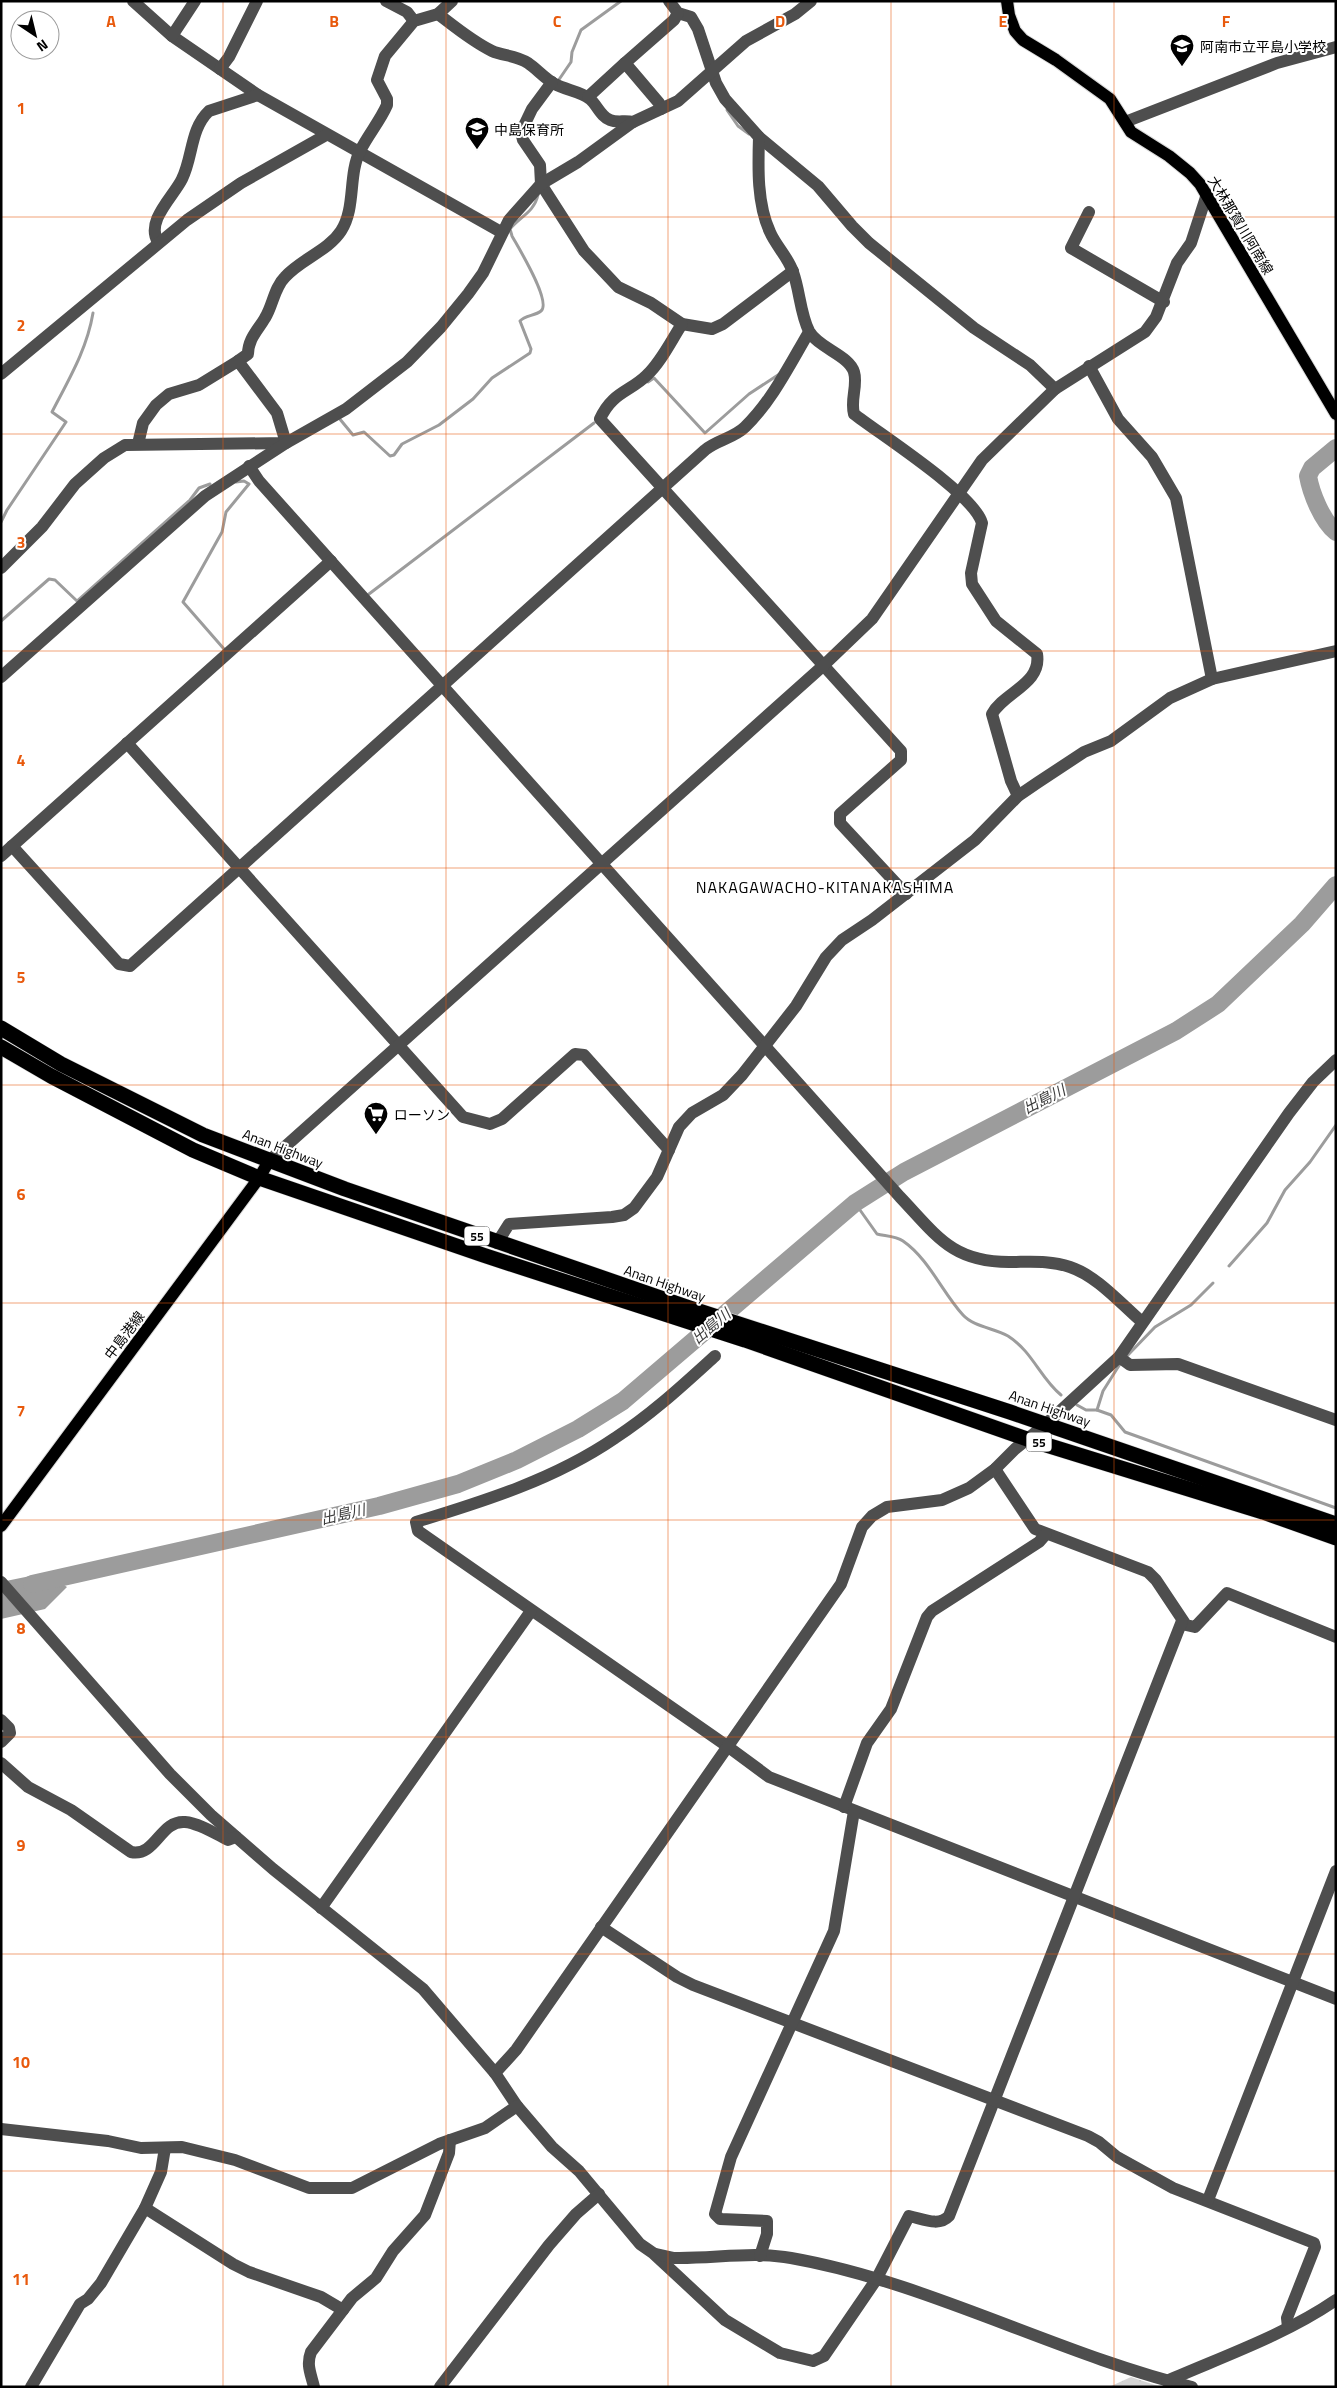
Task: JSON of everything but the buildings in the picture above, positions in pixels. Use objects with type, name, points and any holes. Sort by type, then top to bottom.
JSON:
[{"type":"highway","name":"Anan Highway","points":[[5,1030],[61,1064],[194,1130],[270,1161],[682,1312],[751,1335],[1046,1424],[1336,1524]]},
{"type":"highway","name":"Anan Highway","points":[[2,1048],[193,1150],[259,1178],[464,1248],[682,1312]]},
{"type":"highway","name":"Anan Highway","points":[[751,1335],[1027,1439],[1262,1512],[1336,1538]]},
{"type":"main road","name":"大林那賀川阿南線","points":[[1007,1],[1012,23],[1024,40],[1056,60],[1110,99],[1131,132],[1169,156],[1190,173],[1207,194],[1336,414]]},
{"type":"main road","name":"中島港線","points":[[1,1526],[270,1161]]},
{"type":"street","points":[[133,1],[172,36],[258,95],[501,232]]},
{"type":"street","points":[[172,36],[195,1]]},
{"type":"street","points":[[220,70],[229,57],[257,1]]},
{"type":"street","points":[[386,1],[407,12],[414,21]]},
{"type":"street","points":[[138,444],[143,423],[156,405],[169,394],[199,385],[248,354],[252,339],[266,316],[275,292],[283,278],[330,242],[340,232],[347,220],[359,152],[387,105],[387,99],[377,80],[384,56],[414,21],[438,14],[452,1]]},
{"type":"street","points":[[669,1],[676,16]]},
{"type":"street","points":[[1,677],[198,503],[250,466],[346,408],[407,362],[441,327],[478,280],[508,220],[540,184],[578,162],[633,122],[678,101],[746,41],[795,14],[811,1]]},
{"type":"street","points":[[438,14],[474,41],[494,52],[507,53],[527,62],[552,82],[588,97],[605,118],[612,121],[625,120],[633,122]]},
{"type":"street","points":[[588,97],[676,16],[690,17],[698,29],[712,71],[725,99],[759,137],[818,186],[869,243],[974,328],[1030,365],[1056,389]]},
{"type":"street","points":[[1125,122],[1278,63],[1336,46]]},
{"type":"street","points":[[625,63],[659,103],[661,109]]},
{"type":"street","points":[[552,82],[532,109],[521,132],[523,140],[540,165],[540,184],[584,251],[618,287],[651,303],[682,324],[712,329],[723,324],[790,272]]},
{"type":"street","points":[[158,242],[155,234],[160,213],[182,180],[196,133],[205,115],[209,111],[258,95]]},
{"type":"street","points":[[1,374],[158,242],[241,183],[326,134]]},
{"type":"street","points":[[759,137],[758,173],[764,215],[770,232],[790,272],[809,332],[824,346],[849,364],[854,372],[852,406],[854,414],[958,494],[980,516],[982,523],[971,573],[972,584],[996,621],[1037,654],[1039,664],[1034,674],[996,706],[992,714],[1011,781],[1018,796]]},
{"type":"street","points":[[270,1161],[824,665],[872,619],[982,460],[1056,389],[1089,366],[1132,342],[1145,332],[1164,302],[1169,282],[1191,243],[1207,194]]},
{"type":"street","points":[[1089,212],[1071,248],[1164,302]]},
{"type":"street","points":[[682,324],[647,376],[621,392],[603,411],[600,419],[901,751],[901,760],[840,814],[840,823],[906,894]]},
{"type":"street","points":[[15,849],[119,964],[130,966],[239,866],[716,441],[734,435],[745,428],[780,382],[809,332]]},
{"type":"street","points":[[238,361],[277,414],[286,443]]},
{"type":"street","points":[[1089,366],[1118,419],[1145,448],[1176,498],[1212,679]]},
{"type":"street","points":[[1,568],[42,527],[75,484],[104,458],[125,445],[172,446],[286,443]]},
{"type":"street","points":[[250,466],[259,481],[442,687],[900,1197],[947,1246],[966,1257],[988,1262],[1052,1262],[1071,1267],[1087,1274],[1142,1322]]},
{"type":"street","points":[[1,856],[15,849],[331,561]]},
{"type":"street","points":[[497,1243],[509,1224],[624,1215],[634,1208],[657,1177],[679,1127],[692,1113],[723,1095],[742,1075],[796,1006],[826,957],[842,940],[906,894],[975,840],[1018,796],[1084,752],[1110,741],[1170,698],[1212,679],[1336,651]]},
{"type":"street","points":[[130,745],[464,1117],[490,1124],[502,1119],[575,1054],[584,1055],[669,1150]]},
{"type":"street","points":[[495,2073],[516,2050],[841,1584],[862,1528],[872,1516],[888,1507],[942,1500],[969,1488],[995,1469],[1119,1357],[1289,1113],[1313,1082],[1335,1063]]},
{"type":"street","points":[[716,1356],[667,1401],[614,1439],[566,1466],[514,1490],[416,1522],[418,1531],[428,1540],[769,1777],[1336,1999]]},
{"type":"street","points":[[1119,1357],[1130,1365],[1178,1364],[1336,1420]]},
{"type":"street","points":[[995,1469],[1035,1529],[1148,1572],[1156,1580],[1186,1626],[1194,1626],[1227,1593],[1336,1637]]},
{"type":"street","points":[[760,2256],[768,2221],[720,2219],[715,2214],[731,2157],[834,1931],[849,1809],[867,1743],[891,1709],[927,1617],[932,1611],[1039,1542],[1046,1534]]},
{"type":"street","points":[[1,1582],[170,1774],[236,1837],[423,1989],[495,2073],[517,2106],[599,2194],[630,2234],[725,2320],[780,2353],[813,2361],[824,2356],[876,2280],[909,2216],[938,2222],[944,2221],[949,2216],[1182,1621]]},
{"type":"street","points":[[321,1908],[531,1611]]},
{"type":"street","points":[[1,1720],[9,1728],[10,1733],[1,1742]]},
{"type":"street","points":[[1,1763],[28,1787],[71,1810],[132,1852],[140,1854],[148,1850],[163,1832],[175,1823],[186,1822],[228,1840],[236,1837]]},
{"type":"street","points":[[1208,2200],[1336,1871]]},
{"type":"street","points":[[601,1927],[677,1977],[791,2023],[1088,2136],[1100,2142],[1117,2157],[1173,2188],[1208,2200],[1314,2243],[1315,2247],[1287,2318],[1288,2327]]},
{"type":"street","points":[[1,2129],[108,2142],[141,2148],[182,2147],[235,2160],[309,2188],[338,2190],[352,2188],[450,2140],[485,2128],[517,2106]]},
{"type":"street","points":[[314,2387],[308,2360],[311,2352],[343,2310],[376,2278],[393,2251],[416,2229],[425,2216],[450,2153],[450,2140]]},
{"type":"street","points":[[31,2387],[80,2304],[88,2299],[101,2283],[145,2208],[161,2172],[165,2148]]},
{"type":"street","points":[[440,2387],[549,2245],[576,2214],[599,2194]]},
{"type":"street","points":[[145,2208],[249,2272],[321,2297],[343,2310]]},
{"type":"street","points":[[653,2253],[674,2258],[789,2257],[876,2280],[1041,2337],[1115,2366],[1192,2387]]},
{"type":"street","points":[[1167,2381],[1288,2327],[1336,2300]]},
{"type":"green space","points":[[1131,2377],[1161,2387],[1109,2387]]},
{"type":"shaded area","points":[[45,1573],[67,1587],[45,1609],[1,1619],[1,1582]]},
{"type":"waterway","points":[[558,81],[571,62],[572,52],[581,30],[621,1]]},
{"type":"waterway","points":[[727,110],[738,126],[749,134]]},
{"type":"waterway","points":[[339,418],[353,435],[364,432],[390,456],[394,455],[402,444],[439,425],[473,399],[492,378],[530,353],[531,349],[520,321],[541,311],[543,306],[542,297],[533,274],[510,229],[530,210],[538,195]]},
{"type":"waterway","points":[[1,522],[7,510],[66,422],[52,412],[82,351],[93,313]]},
{"type":"waterway","points":[[648,382],[654,378],[705,433],[749,394],[781,373]]},
{"type":"waterway","points":[[369,594],[594,423]]},
{"type":"waterway","name":"出島川","points":[[1336,448],[1312,468],[1308,476],[1318,506],[1326,521],[1336,532]]},
{"type":"waterway","points":[[224,649],[183,602],[222,532],[226,512],[249,484],[244,481],[236,482]]},
{"type":"waterway","points":[[1,621],[49,579],[55,580],[77,601],[190,500],[199,488],[210,484]]},
{"type":"waterway","name":"出島川","points":[[32,1584],[379,1506],[458,1484],[517,1460],[578,1429],[623,1401],[855,1203],[904,1172],[1176,1031],[1218,1004],[1302,924],[1336,885]]},
{"type":"waterway","points":[[1229,1266],[1267,1223],[1285,1190],[1310,1162],[1336,1125]]},
{"type":"waterway","points":[[855,1203],[877,1234],[900,1239],[912,1248],[928,1266],[963,1315],[978,1325],[1002,1333],[1017,1342],[1047,1381],[1061,1395]]},
{"type":"waterway","points":[[1127,1356],[1155,1327],[1191,1305],[1213,1283]]},
{"type":"waterway","points":[[1077,1405],[1086,1410],[1097,1410],[1103,1391],[1120,1364]]},
{"type":"waterway","points":[[1097,1410],[1111,1415],[1125,1432],[1336,1508]]},
{"type":"place","name":"阿南市立平島小学校","points":[[1182,67]]},
{"type":"place","name":"中島保育所","points":[[477,150]]},
{"type":"place","name":"ローソン","points":[[376,1135]]},
{"type":"district","name":"NAKAGAWACHO-KITANAKASHIMA","points":[[825,887]]}]
